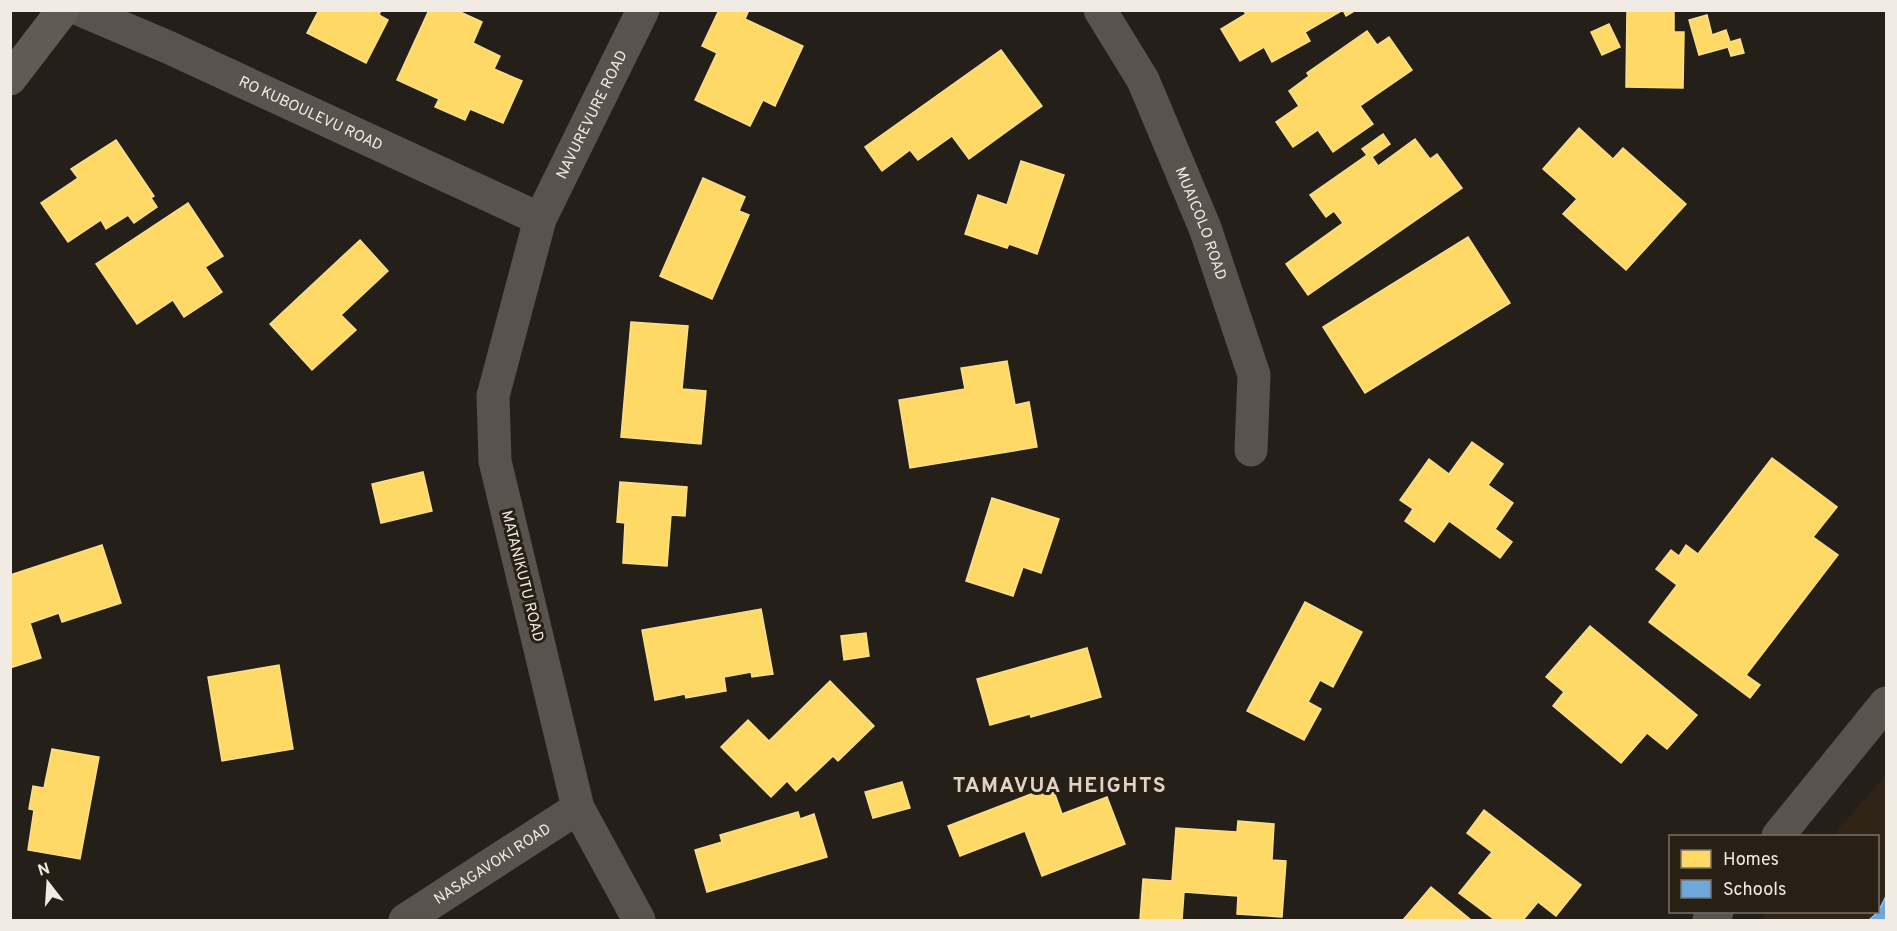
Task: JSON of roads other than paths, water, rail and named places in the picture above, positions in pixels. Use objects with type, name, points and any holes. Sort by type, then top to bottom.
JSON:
[{"type":"main road","points":[[10,79],[63,10]]},
{"type":"street","name":"RO KUBOULEVU ROAD","points":[[81,10],[170,48],[540,219]]},
{"type":"street","name":"NAVUREVURE ROAD","points":[[540,219],[643,10]]},
{"type":"street","name":"MUAICOLO ROAD","points":[[1100,10],[1143,80],[1205,228],[1254,375],[1251,450]]},
{"type":"street","name":"MATANIKUTU ROAD","points":[[540,219],[493,396],[495,461],[578,808],[639,921]]},
{"type":"street","points":[[1780,835],[1887,703]]},
{"type":"street","name":"NASAGAVOKI ROAD","points":[[405,921],[578,808]]},
{"type":"district","name":"TAMAVUA HEIGHTS","points":[[1060,785]]}]
